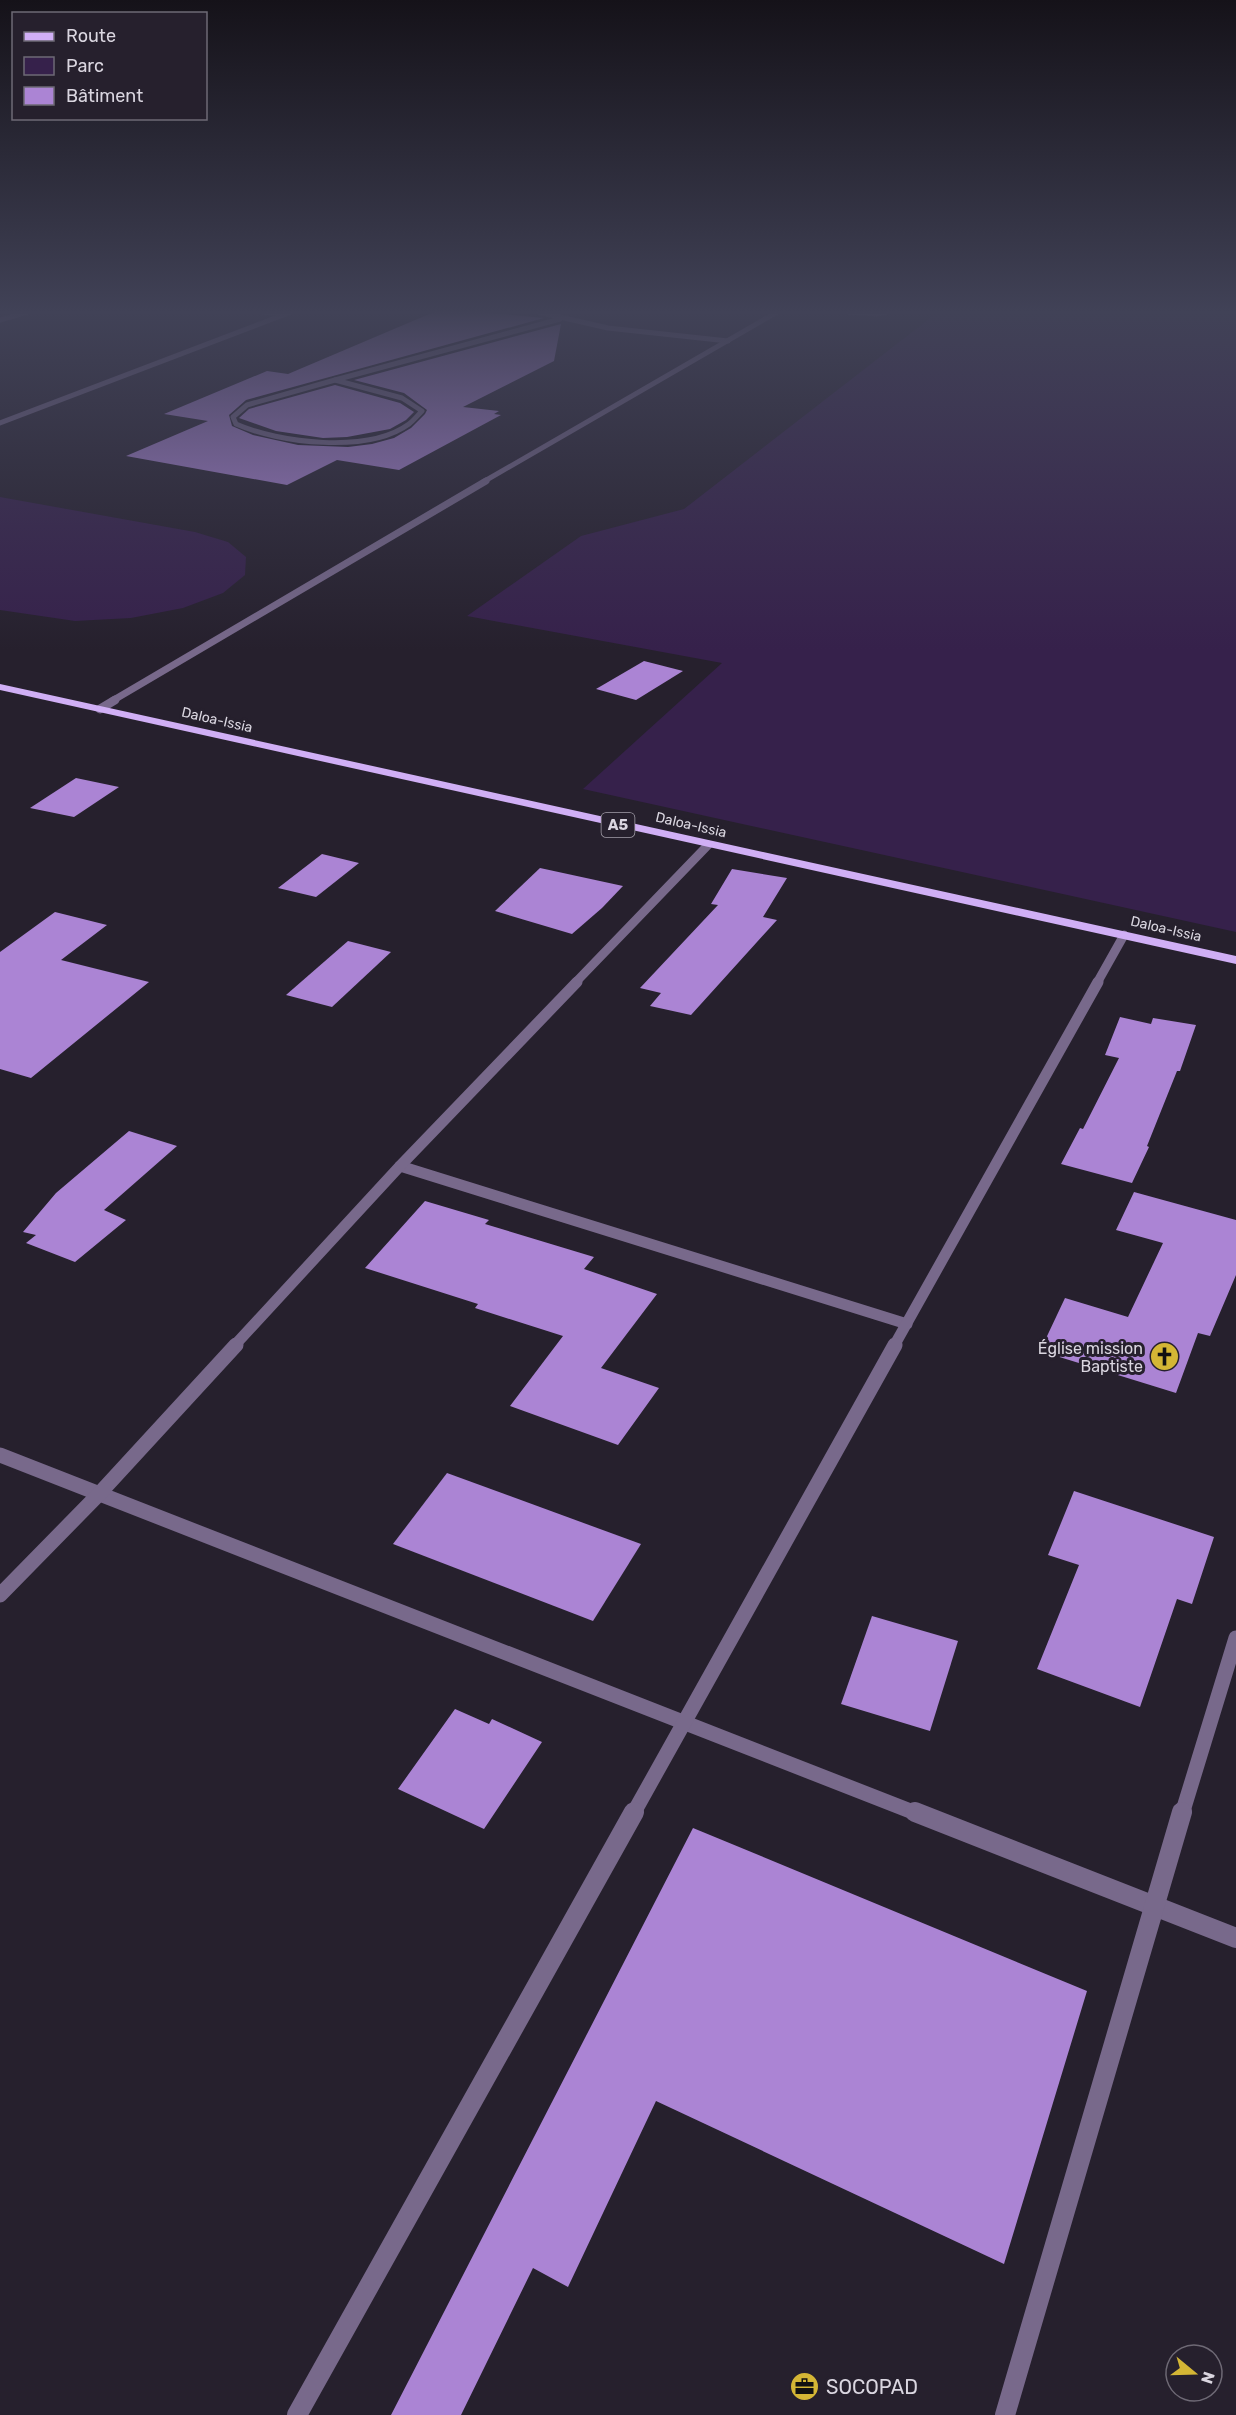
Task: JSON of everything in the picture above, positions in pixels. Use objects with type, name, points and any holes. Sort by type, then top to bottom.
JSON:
[{"type":"main road","name":"Daloa-Issia","points":[[0,687],[1236,960]]},
{"type":"street","points":[[237,425],[259,435],[279,440],[340,441],[385,435],[410,425]]},
{"type":"street","points":[[100,709],[451,500],[587,425]]},
{"type":"street","points":[[0,1595],[99,1494],[400,1166],[708,845]]},
{"type":"street","points":[[297,2415],[1124,935]]},
{"type":"street","points":[[400,1166],[907,1324]]},
{"type":"street","points":[[0,1455],[1236,1938]]},
{"type":"street","points":[[1005,2415],[1153,1906],[1236,1638]]},
{"type":"green space","points":[[793,425],[1236,425],[1236,932],[583,789],[722,663],[467,616],[581,536],[684,509]]},
{"type":"green space","points":[[0,497],[195,532],[228,542],[246,557],[245,575],[223,593],[183,608],[131,618],[75,621],[0,610]]},
{"type":"building","points":[[199,425],[232,425],[253,435],[298,445],[348,447],[394,438],[414,425],[483,425],[399,470],[337,460],[287,485],[126,456]]},
{"type":"building","points":[[258,425],[398,425],[390,429],[347,437],[323,438],[276,431]]},
{"type":"building","points":[[644,661],[683,671],[636,700],[596,689]]},
{"type":"building","points":[[76,778],[119,787],[74,817],[30,808]]},
{"type":"building","points":[[322,854],[359,863],[316,897],[278,888]]},
{"type":"building","points":[[540,868],[623,886],[572,934],[495,911]]},
{"type":"building","points":[[732,869],[787,878],[763,917],[777,920],[691,1015],[650,1006],[661,993],[640,988],[718,905],[711,904]]},
{"type":"building","points":[[55,912],[107,925],[61,960],[149,982],[31,1078],[0,1069],[0,952]]},
{"type":"building","points":[[348,941],[391,952],[332,1007],[286,995]]},
{"type":"building","points":[[1120,1017],[1151,1024],[1153,1018],[1196,1025],[1180,1071],[1177,1071],[1147,1146],[1149,1147],[1132,1183],[1061,1164],[1080,1128],[1083,1129],[1119,1058],[1105,1055]]},
{"type":"building","points":[[129,1131],[177,1146],[104,1210],[126,1220],[75,1262],[26,1243],[36,1235],[23,1232],[56,1193]]},
{"type":"building","points":[[1134,1192],[1236,1220],[1236,1275],[1210,1336],[1198,1333],[1176,1393],[1040,1351],[1065,1298],[1128,1317],[1163,1243],[1116,1230]]},
{"type":"building","points":[[425,1201],[489,1220],[485,1224],[594,1257],[584,1269],[657,1294],[601,1368],[659,1388],[618,1445],[510,1406],[563,1336],[475,1308],[478,1304],[365,1268]]},
{"type":"building","points":[[447,1473],[641,1544],[593,1621],[393,1544]]},
{"type":"building","points":[[1074,1491],[1214,1537],[1192,1604],[1177,1599],[1140,1707],[1037,1669],[1079,1565],[1048,1555]]},
{"type":"building","points":[[872,1616],[958,1641],[930,1731],[841,1704]]},
{"type":"building","points":[[455,1709],[489,1724],[492,1719],[542,1742],[484,1829],[398,1789]]},
{"type":"building","points":[[693,1828],[1087,1991],[1004,2264],[656,2101],[568,2287],[533,2268],[461,2415],[391,2415]]},
{"type":"place","name":"Église mission Baptiste","points":[[1164,1357]]},
{"type":"place","name":"SOCOPAD","points":[[805,2387]]}]
